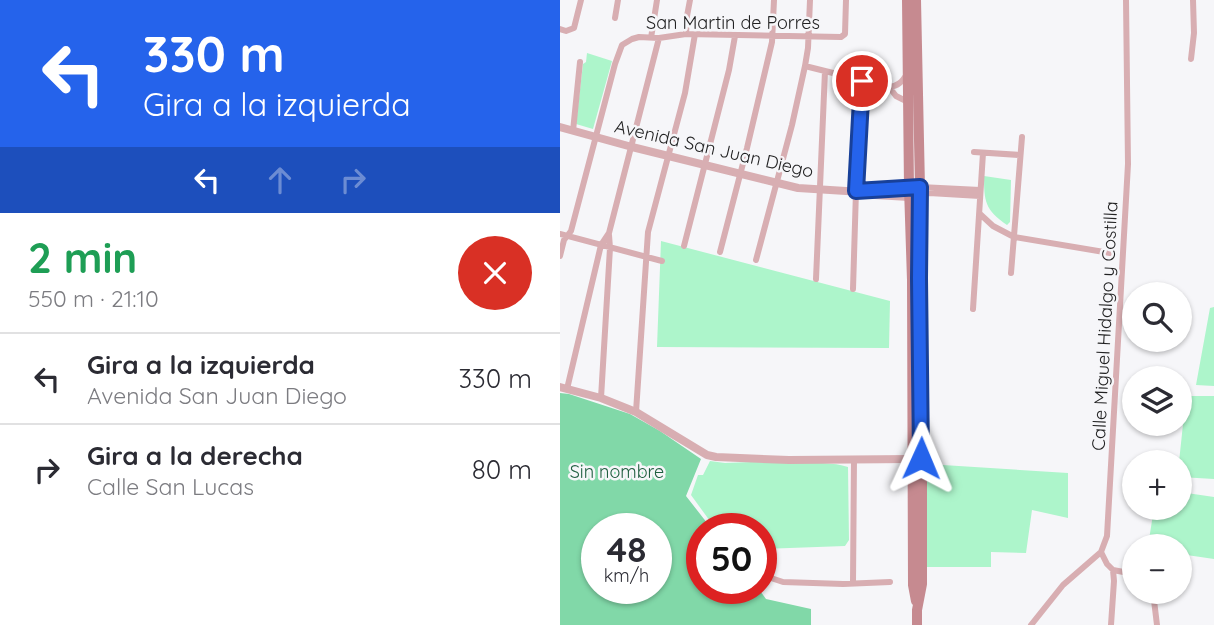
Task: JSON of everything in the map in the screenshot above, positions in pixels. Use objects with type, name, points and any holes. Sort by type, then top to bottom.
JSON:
[{"type":"main road","points":[[907,0],[908,103],[914,192],[917,531]]},
{"type":"main road","points":[[916,0],[912,458],[922,584],[917,625]]},
{"type":"street","points":[[560,29],[574,28],[581,0]]},
{"type":"street","points":[[614,18],[618,0]]},
{"type":"street","points":[[651,38],[657,0]]},
{"type":"street","points":[[686,34],[690,0]]},
{"type":"street","points":[[720,252],[773,36],[774,0]]},
{"type":"street","points":[[756,260],[806,65],[810,0]]},
{"type":"street","name":"San Martin de Porres","points":[[596,137],[619,51],[622,45],[632,39],[686,34],[844,36],[846,0]]},
{"type":"street","name":"Calle Miguel Hidalgo y Costilla","points":[[1101,552],[1107,536],[1128,164],[1125,0]]},
{"type":"street","points":[[1191,59],[1194,0]]},
{"type":"street","points":[[636,412],[648,232],[685,93],[695,34]]},
{"type":"street","points":[[684,246],[729,70],[735,36]]},
{"type":"street","points":[[659,38],[609,233],[601,245],[563,388],[601,398],[636,412],[707,455],[716,457],[789,460],[912,458]]},
{"type":"street","points":[[573,131],[580,62]]},
{"type":"street","points":[[806,65],[889,88],[901,83],[907,74]]},
{"type":"street","points":[[816,279],[825,71]]},
{"type":"street","points":[[853,289],[862,81]]},
{"type":"street","points":[[889,88],[908,103]]},
{"type":"street","name":"Avenida San Juan Diego","points":[[560,128],[776,183],[819,190],[914,192]]},
{"type":"street","points":[[564,235],[571,231],[596,137]]},
{"type":"street","points":[[1010,273],[1022,137]]},
{"type":"street","points":[[974,152],[1020,155]]},
{"type":"street","points":[[973,309],[983,153]]},
{"type":"street","points":[[914,192],[980,193]]},
{"type":"street","points":[[980,214],[993,226],[1014,236],[1110,253]]},
{"type":"street","points":[[601,398],[609,233]]},
{"type":"street","points":[[564,235],[662,261]]},
{"type":"street","points":[[560,256],[564,235]]},
{"type":"street","points":[[853,583],[854,459]]},
{"type":"street","points":[[1031,625],[1063,585],[1101,552],[1113,570],[1122,572]]},
{"type":"street","points":[[1092,561],[1107,564]]},
{"type":"street","points":[[1111,625],[1113,570]]},
{"type":"street","points":[[777,580],[890,582]]},
{"type":"street","points":[[1154,604],[1157,625]]},
{"type":"green space","points":[[587,53],[612,61],[593,129],[576,124],[583,64],[586,62]]},
{"type":"green space","points":[[984,176],[1011,180],[1010,222],[1007,225],[994,215],[987,204]]},
{"type":"green space","points":[[661,241],[890,301],[889,348],[657,347]]},
{"type":"green space","points":[[1214,307],[1214,386],[1196,385],[1210,308]]},
{"type":"green space","name":"Sin nombre","points":[[560,393],[630,414],[701,459],[686,496],[699,513],[686,513],[686,604],[777,604],[777,601],[811,609],[811,625],[560,625]]},
{"type":"green space","points":[[1192,396],[1214,396],[1214,479],[1192,478],[1192,450],[1180,450],[1182,436],[1192,436]]},
{"type":"green space","points":[[801,460],[848,467],[849,540],[845,546],[777,548],[777,513],[704,513],[691,495],[698,475],[703,475],[710,461],[725,463]]},
{"type":"green space","points":[[927,464],[1068,473],[1068,518],[1032,510],[1026,553],[991,552],[991,567],[927,567]]},
{"type":"green space","points":[[1192,494],[1214,497],[1214,559],[1192,556],[1192,534],[1150,534],[1152,520],[1192,520]]},
{"type":"route","points":[[862,81],[856,191],[920,187],[921,458]]}]
